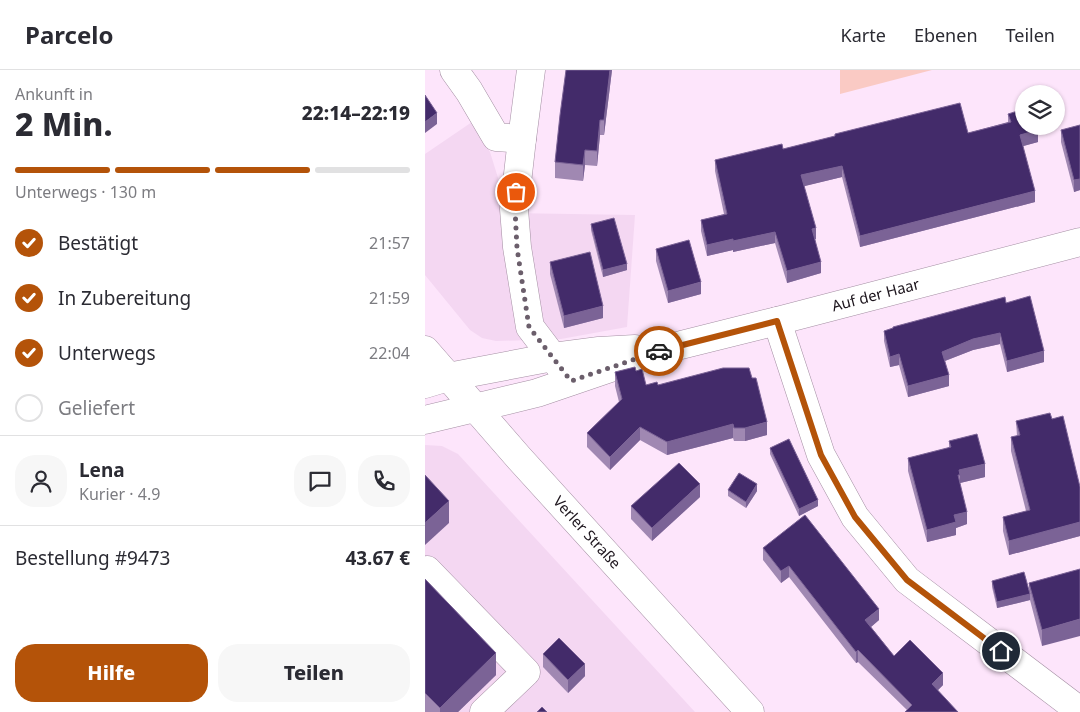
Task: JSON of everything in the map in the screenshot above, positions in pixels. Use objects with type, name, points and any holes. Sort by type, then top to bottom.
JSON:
[{"type":"street","points":[[454,70],[495,136],[522,139]]},
{"type":"street","points":[[531,70],[515,209],[517,248],[529,327],[571,381]]},
{"type":"street","name":"Auf der Haar","points":[[425,420],[537,393],[669,348],[1080,242]]},
{"type":"street","points":[[777,321],[821,455],[855,517],[907,580],[1080,711]]},
{"type":"street","name":"Auf der Haar","points":[[437,381],[553,357],[599,351],[669,348]]},
{"type":"street","name":"Verler Straße","points":[[425,350],[437,381],[475,408],[749,712]]},
{"type":"street","points":[[427,570],[526,672],[483,712]]},
{"type":"shaded area","points":[[840,70],[932,70],[840,94]]},
{"type":"shaded area","points":[[472,122],[490,152],[499,181],[502,213],[635,215],[627,327],[561,339],[496,341],[482,338],[470,330],[425,275],[425,154]]},
{"type":"shaded area","points":[[425,445],[442,446],[458,454],[695,712],[425,712]]},
{"type":"building","points":[[566,70],[610,70],[604,120],[600,120],[597,151],[585,150],[583,165],[555,162]]},
{"type":"building","points":[[425,95],[437,113],[425,122]]},
{"type":"building","points":[[960,103],[968,133],[1011,122],[1008,114],[1015,112],[1015,135],[1020,135],[1035,191],[860,236],[842,166],[801,175],[816,228],[812,229],[821,262],[787,271],[775,232],[707,245],[701,220],[727,214],[715,160],[782,144],[783,149],[835,136],[835,134]]},
{"type":"building","points":[[1080,125],[1080,179],[1074,180],[1062,135],[1065,135],[1065,129]]},
{"type":"building","points":[[614,218],[627,264],[603,270],[591,224]]},
{"type":"building","points":[[689,240],[701,282],[668,291],[656,249]]},
{"type":"building","points":[[590,252],[603,306],[564,316],[550,262]]},
{"type":"building","points":[[1030,296],[1044,351],[1007,361],[1000,333],[973,339],[942,352],[949,375],[908,386],[899,354],[890,357],[884,331],[893,327],[1005,297],[1006,303]]},
{"type":"building","points":[[635,367],[636,371],[642,369],[646,385],[657,382],[658,385],[723,368],[749,368],[752,378],[756,378],[767,422],[745,428],[734,428],[733,424],[667,442],[640,427],[610,457],[587,433],[622,399],[615,372]]},
{"type":"building","points":[[1050,413],[1052,419],[1063,416],[1080,487],[1080,522],[1009,541],[1003,517],[1030,510],[1011,437],[1020,435],[1016,421]]},
{"type":"building","points":[[977,434],[985,464],[959,470],[960,475],[958,475],[967,512],[954,515],[956,522],[927,530],[908,458],[951,447],[949,441]]},
{"type":"building","points":[[789,439],[818,500],[799,509],[770,448]]},
{"type":"building","points":[[679,463],[700,484],[652,528],[631,506]]},
{"type":"building","points":[[739,473],[757,484],[746,502],[728,490]]},
{"type":"building","points":[[425,475],[449,501],[425,523]]},
{"type":"building","points":[[805,515],[879,609],[865,620],[894,656],[910,640],[943,673],[932,684],[958,712],[905,712],[912,705],[858,650],[856,652],[789,566],[781,571],[763,548]]},
{"type":"building","points":[[1080,569],[1080,619],[1042,630],[1029,583]]},
{"type":"building","points":[[1024,572],[1030,594],[997,602],[992,581]]},
{"type":"building","points":[[425,579],[496,653],[440,708],[425,693]]},
{"type":"building","points":[[559,638],[585,664],[568,680],[543,654]]},
{"type":"building","points":[[542,707],[547,712],[537,712]]},
{"type":"way so far","points":[[516,192],[517,248],[529,327],[571,381],[659,351]]},
{"type":"route","points":[[659,351],[777,321],[821,455],[855,517],[907,580],[1001,651]]}]
